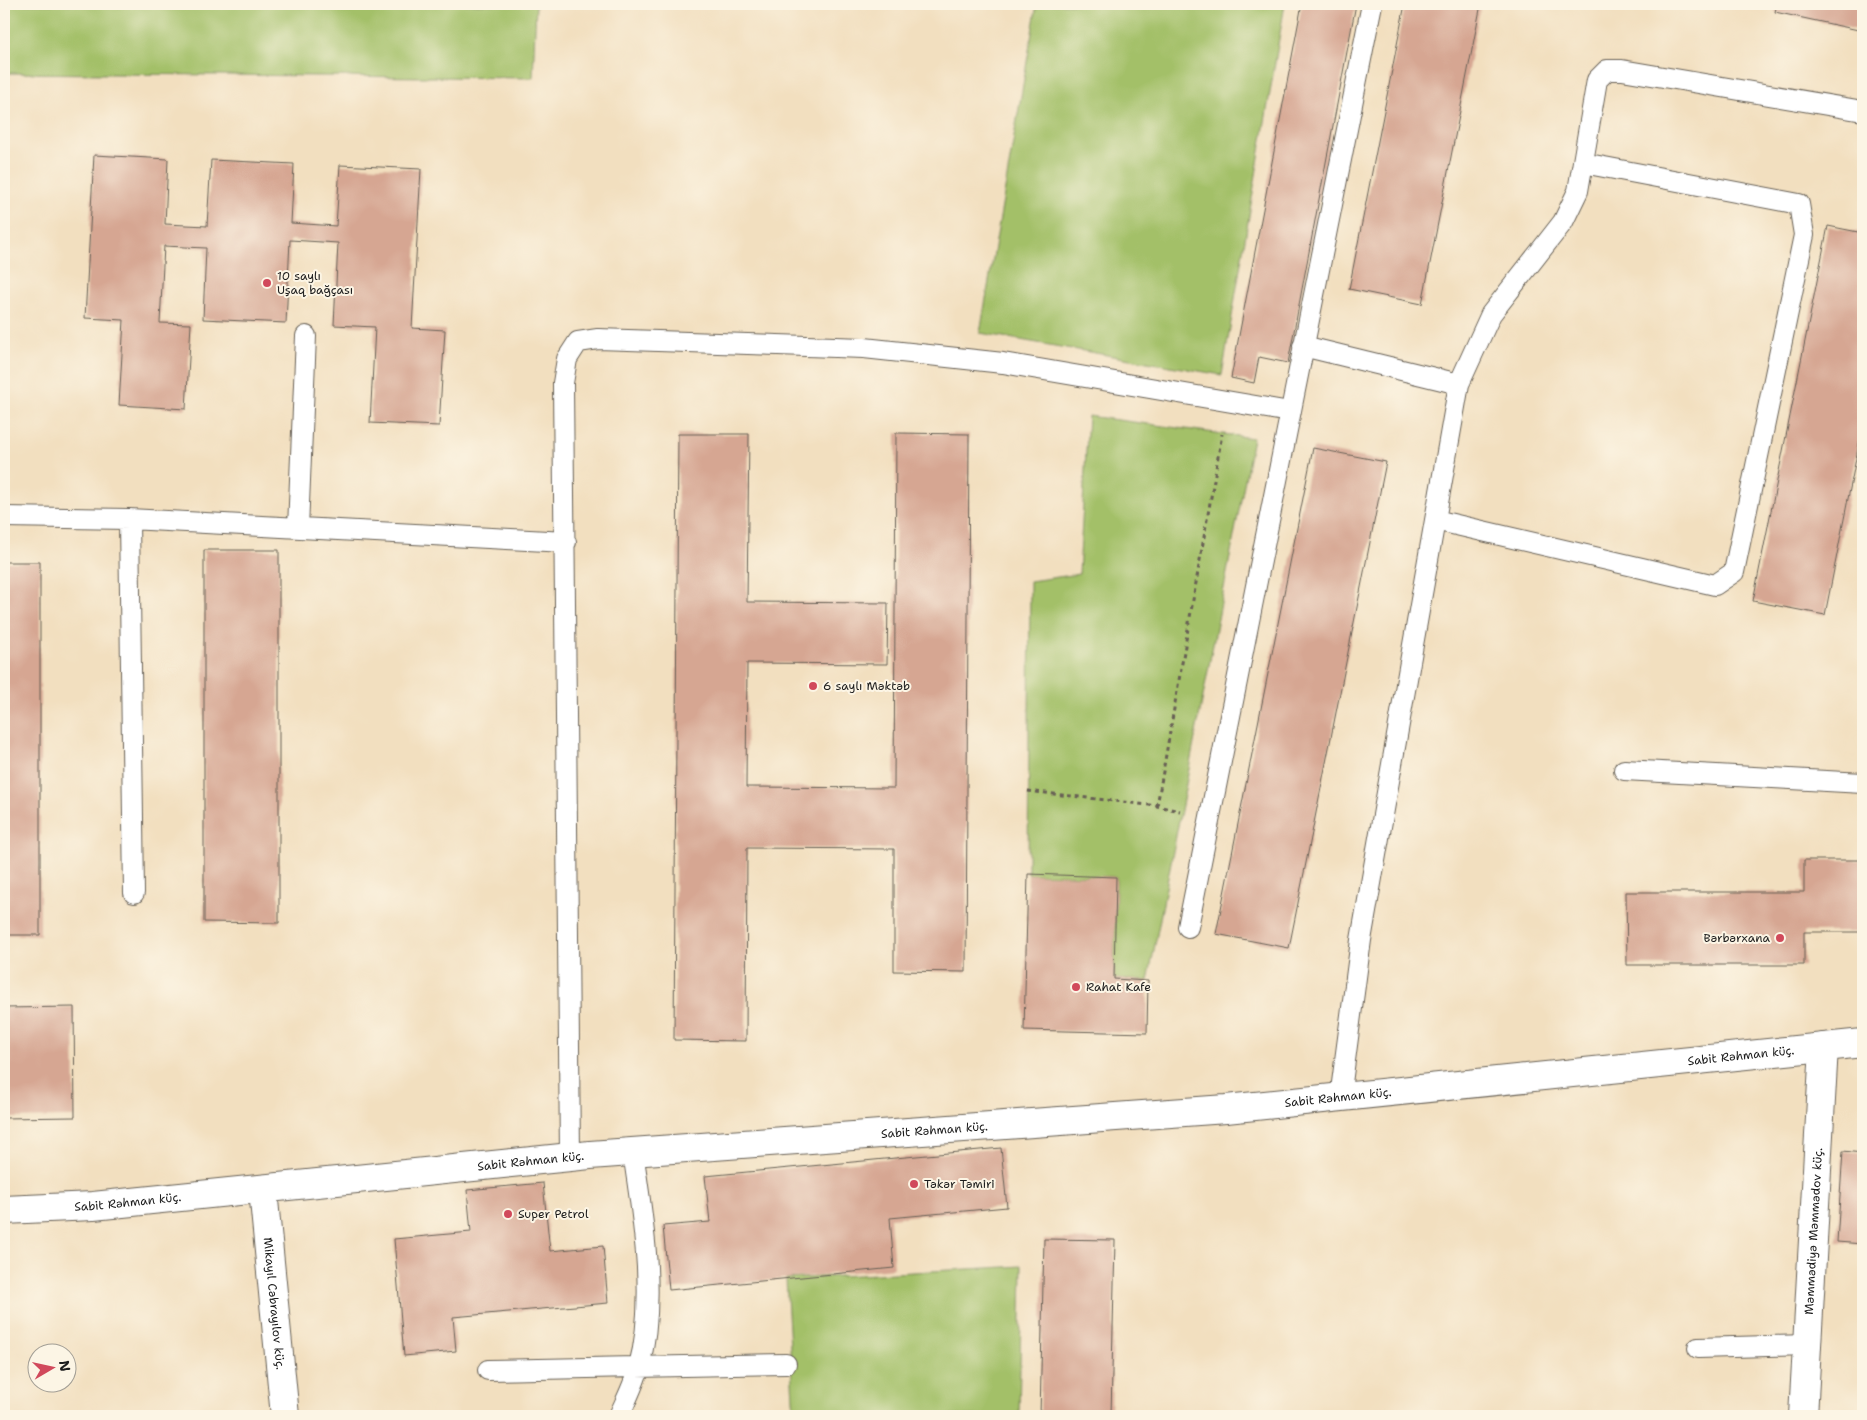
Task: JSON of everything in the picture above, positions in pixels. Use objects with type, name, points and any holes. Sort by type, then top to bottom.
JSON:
[{"type":"main road","name":"Sabit Rəhman küç.","points":[[4,1210],[93,1206],[570,1157],[1226,1109],[1863,1043]]},
{"type":"main road","name":"Məmmədiyə Məmmədov küç.","points":[[1803,1416],[1824,1048]]},
{"type":"main road","name":"Mikayıl Cəbrayılov küç.","points":[[263,1190],[286,1416]]},
{"type":"lane","points":[[1188,927],[1372,4]]},
{"type":"lane","points":[[1340,1098],[1361,940],[1459,384],[1491,314],[1563,222],[1578,191],[1597,80],[1608,70],[1622,70],[1863,111]]},
{"type":"lane","points":[[1435,520],[1716,585],[1734,572],[1804,235],[1799,204],[1583,163]]},
{"type":"lane","points":[[298,528],[306,336]]},
{"type":"lane","points":[[570,1157],[566,542],[563,383],[566,359],[578,342],[598,339],[864,348],[1003,363],[1290,412]]},
{"type":"lane","points":[[1303,346],[1459,384]]},
{"type":"lane","points":[[4,517],[129,518],[566,542]]},
{"type":"lane","points":[[129,518],[134,893]]},
{"type":"lane","points":[[1624,770],[1863,783]]},
{"type":"lane","points":[[619,1416],[639,1367],[647,1308],[644,1228],[633,1152]]},
{"type":"lane","points":[[1698,1348],[1807,1345]]},
{"type":"lane","points":[[488,1370],[786,1364]]},
{"type":"path","points":[[1157,806],[1222,434]]},
{"type":"path","points":[[1028,792],[1157,806],[1180,811]]},
{"type":"green space","points":[[4,4],[536,4],[533,78],[4,73]]},
{"type":"green space","points":[[1037,4],[1285,4],[1222,375],[980,333]]},
{"type":"green space","points":[[1088,416],[1253,438],[1148,981],[1114,979],[1116,877],[1028,874],[1030,581],[1079,574]]},
{"type":"green space","points":[[1022,1266],[1019,1416],[794,1416],[786,1279]]},
{"type":"building","points":[[1302,4],[1356,4],[1288,363],[1259,357],[1254,383],[1231,378]]},
{"type":"building","points":[[1405,4],[1481,4],[1422,304],[1349,289]]},
{"type":"building","points":[[1777,4],[1863,4],[1863,31],[1775,12]]},
{"type":"building","points":[[94,155],[168,159],[165,224],[207,226],[211,160],[294,164],[291,223],[336,226],[340,165],[421,169],[412,328],[445,330],[439,426],[370,423],[375,327],[334,325],[338,243],[290,240],[286,323],[203,319],[206,248],[164,246],[160,323],[191,324],[186,409],[119,405],[124,320],[85,318]]},
{"type":"building","points":[[1828,226],[1863,233],[1863,423],[1825,615],[1753,601]]},
{"type":"building","points":[[896,433],[969,434],[966,972],[894,971],[894,849],[747,848],[746,1041],[674,1040],[678,434],[749,434],[747,602],[888,603],[887,664],[747,663],[746,787],[894,788]]},
{"type":"building","points":[[1313,448],[1386,462],[1289,948],[1216,934]]},
{"type":"building","points":[[204,550],[279,550],[279,923],[204,922]]},
{"type":"building","points":[[4,562],[40,562],[40,935],[4,935]]},
{"type":"building","points":[[1804,860],[1863,860],[1863,932],[1804,932],[1804,965],[1627,965],[1626,892],[1804,892]]},
{"type":"building","points":[[1028,874],[1116,877],[1114,979],[1148,981],[1147,1033],[1024,1030]]},
{"type":"building","points":[[74,1007],[75,1117],[4,1118],[4,1008]]},
{"type":"building","points":[[1001,1148],[1007,1207],[890,1218],[894,1268],[669,1290],[663,1226],[710,1222],[705,1176]]},
{"type":"building","points":[[1843,1151],[1863,1153],[1863,1244],[1837,1242]]},
{"type":"building","points":[[543,1183],[550,1251],[603,1246],[608,1303],[453,1317],[456,1351],[404,1356],[394,1239],[471,1232],[467,1190]]},
{"type":"building","points":[[1044,1239],[1115,1240],[1111,1416],[1040,1416]]},
{"type":"place","name":"10 saylı Uşaq bağçası","points":[[267,283]]},
{"type":"place","name":"6 saylı Məktəb","points":[[813,686]]},
{"type":"place","name":"Bərbərxana","points":[[1780,938]]},
{"type":"place","name":"Rahat Kafe","points":[[1076,987]]},
{"type":"place","name":"Təkər Təmiri","points":[[914,1184]]},
{"type":"place","name":"Super Petrol","points":[[508,1214]]}]
